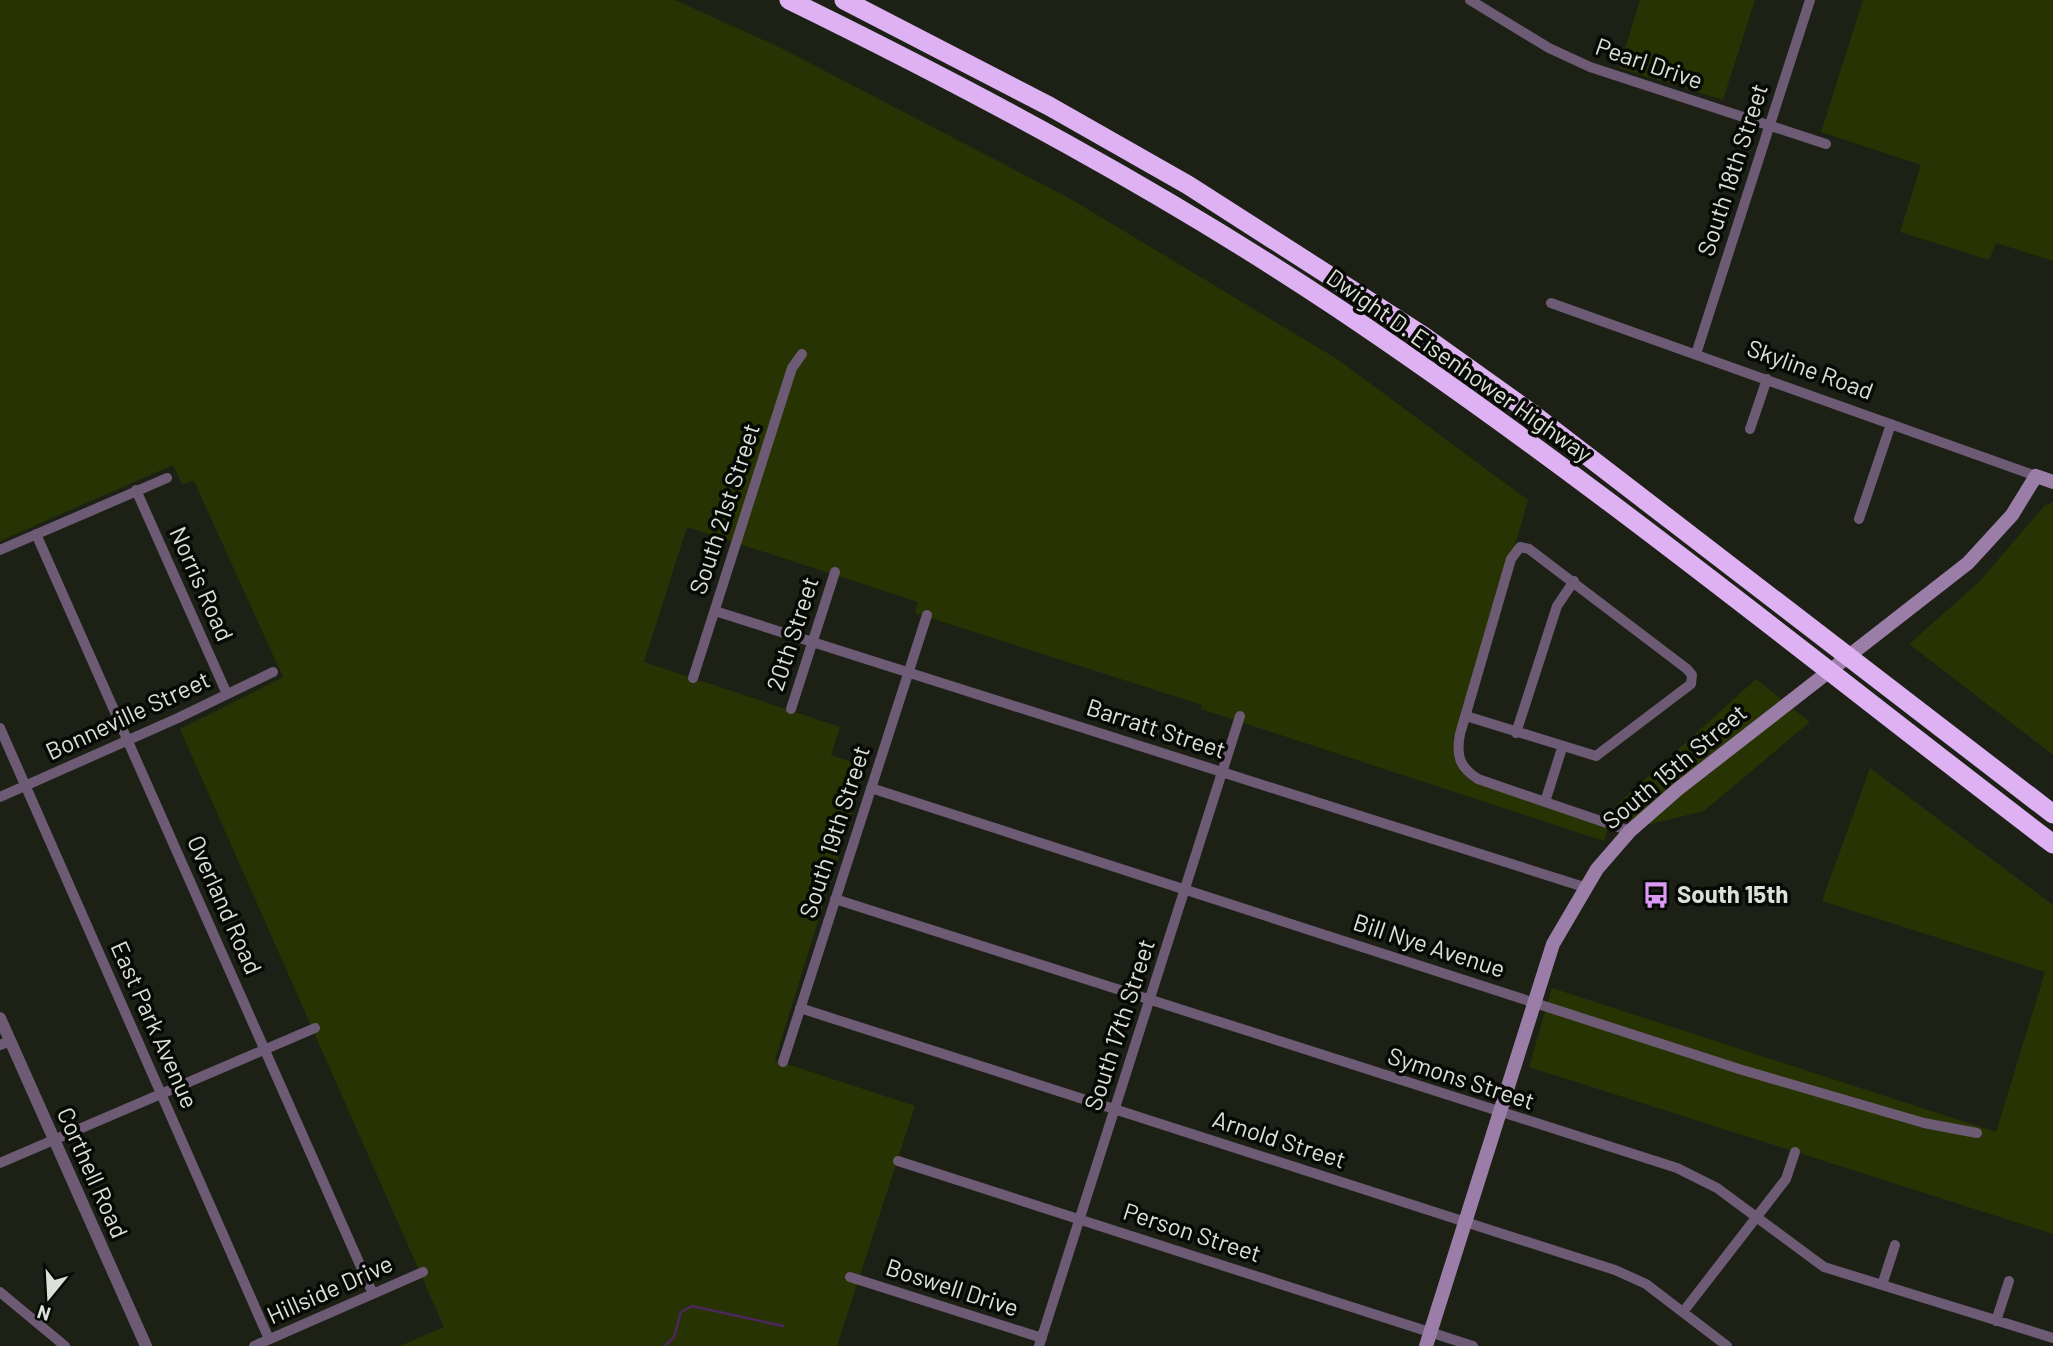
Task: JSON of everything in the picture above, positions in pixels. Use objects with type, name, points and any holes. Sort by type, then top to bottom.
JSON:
[{"type":"highway","name":"Dwight D. Eisenhower Highway","points":[[789,0],[1040,128],[1234,243],[1334,306],[1502,422],[2053,844]]},
{"type":"highway","name":"Dwight D. Eisenhower Highway","points":[[844,0],[1049,106],[1188,185],[1422,335],[1534,415],[2053,814]]},
{"type":"main road","name":"Skyline Road","points":[[2036,476],[2053,482]]},
{"type":"main road","name":"South 15th Street","points":[[1428,1339],[1553,944],[1584,887],[1630,831],[1804,688],[1937,590],[1983,548],[2012,515],[2036,476]]},
{"type":"street","name":"Pearl Drive","points":[[1470,0],[1572,59],[1826,144]]},
{"type":"street","name":"South 18th Street","points":[[1696,354],[1810,0]]},
{"type":"street","name":"Skyline Road","points":[[1551,303],[2036,476]]},
{"type":"street","name":"South 21st Street","points":[[693,678],[792,368],[802,354]]},
{"type":"street","points":[[1750,429],[1767,379]]},
{"type":"street","points":[[1859,519],[1891,424]]},
{"type":"street","points":[[0,550],[167,478]]},
{"type":"street","name":"Norris Road","points":[[136,491],[227,694]]},
{"type":"street","name":"Overland Road","points":[[36,534],[373,1294]]},
{"type":"street","points":[[1466,716],[1589,756],[1602,754],[1688,688],[1692,679],[1687,669],[1539,553],[1520,547],[1511,559],[1497,612],[1466,716],[1457,748],[1462,766],[1478,779],[1630,831]]},
{"type":"street","name":"20th Street","points":[[791,709],[835,572]]},
{"type":"street","points":[[1516,733],[1557,606],[1574,582]]},
{"type":"street","name":"Barratt Street","points":[[715,611],[1584,887]]},
{"type":"street","name":"South 19th Street","points":[[783,1062],[927,615]]},
{"type":"street","name":"Bonneville Street","points":[[0,797],[128,741],[273,672]]},
{"type":"street","name":"South 17th Street","points":[[1040,1342],[1240,716]]},
{"type":"street","name":"East Park Avenue","points":[[0,728],[269,1339]]},
{"type":"street","points":[[1545,802],[1562,748]]},
{"type":"street","name":"Bill Nye Avenue","points":[[871,788],[1740,1069],[1924,1123],[1977,1133]]},
{"type":"street","name":"Symons Street","points":[[835,899],[1677,1168],[1717,1188],[1824,1266],[2053,1338]]},
{"type":"street","name":"Arnold Street","points":[[800,1008],[1615,1270],[1646,1284],[1727,1346]]},
{"type":"street","name":"Corthell Road","points":[[0,1018],[5,1043],[55,1142],[146,1346]]},
{"type":"street","points":[[0,1163],[55,1142],[315,1028]]},
{"type":"street","points":[[1683,1312],[1786,1179],[1795,1152]]},
{"type":"street","name":"Person Street","points":[[898,1161],[1080,1218],[1428,1339],[1473,1346]]},
{"type":"street","points":[[1882,1285],[1895,1245]]},
{"type":"street","name":"Hillside Drive","points":[[254,1346],[423,1272]]},
{"type":"street","name":"Boswell Drive","points":[[850,1277],[1040,1342]]},
{"type":"street","points":[[1996,1321],[2009,1281]]},
{"type":"street","points":[[0,1292],[65,1346]]},
{"type":"green space","points":[[0,0],[675,0],[777,46],[1069,198],[1337,359],[1528,500],[1457,748],[1469,773],[1602,818],[1756,679],[1810,722],[1704,811],[1651,824],[1610,819],[1604,841],[1201,709],[1202,705],[915,613],[918,602],[687,527],[644,662],[840,727],[831,755],[866,767],[775,1060],[915,1106],[837,1346],[400,1346],[444,1327],[180,729],[283,677],[194,481],[182,484],[173,465],[0,541]]},
{"type":"green space","points":[[1640,0],[1755,0],[1723,100],[1619,68]]},
{"type":"green space","points":[[1863,0],[2053,0],[2053,261],[1996,243],[1989,260],[1900,232],[1921,165],[1821,132]]},
{"type":"green space","points":[[2053,502],[2053,755],[1909,644],[1979,582],[2044,506]]},
{"type":"green space","points":[[1870,768],[2053,905],[2053,1234],[1529,1067],[1552,988],[1996,1132],[2045,972],[1822,901]]},
{"type":"waterway","points":[[665,1346],[674,1337],[681,1312],[692,1306],[783,1326]]},
{"type":"place","name":"South 15th","points":[[1656,895]]}]
